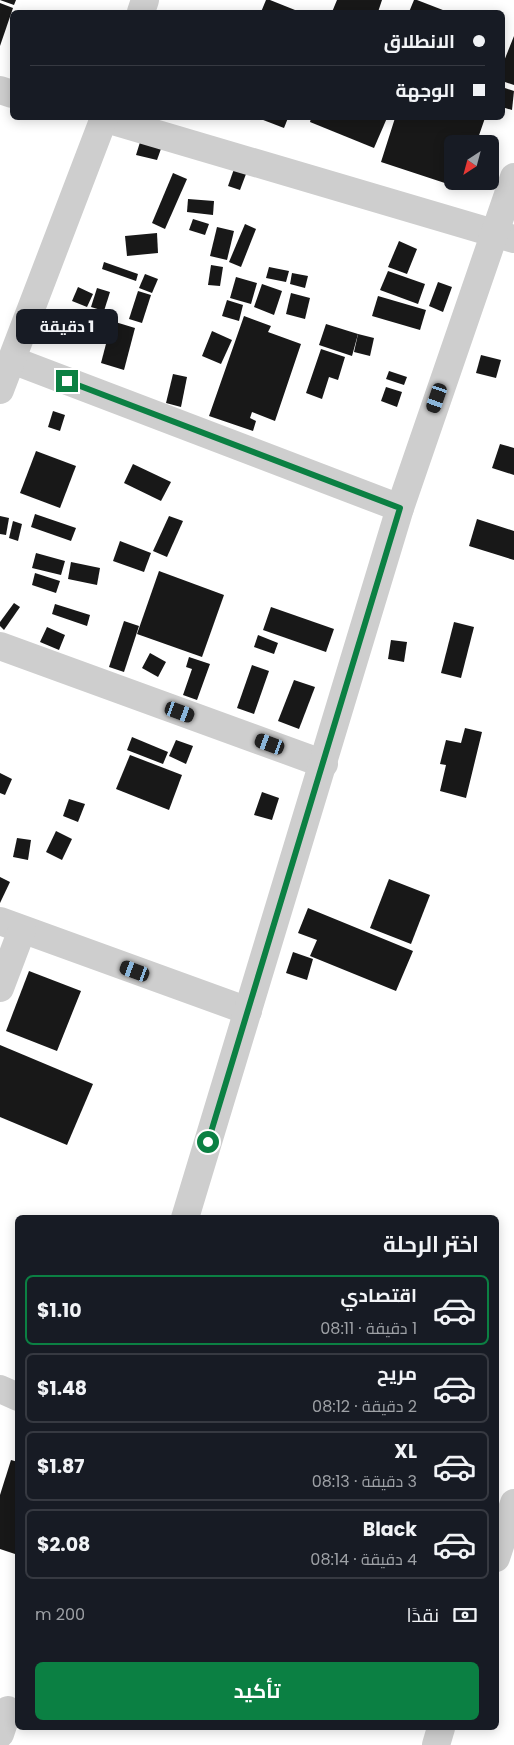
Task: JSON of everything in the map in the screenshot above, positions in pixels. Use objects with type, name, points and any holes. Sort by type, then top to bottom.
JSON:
[{"type":"street","points":[[0,390],[102,120]]},
{"type":"street","points":[[110,120],[504,237]]},
{"type":"street","points":[[186,1215],[400,508],[504,237],[514,177]]},
{"type":"street","points":[[12,360],[400,508]]},
{"type":"street","points":[[0,646],[324,764]]},
{"type":"street","points":[[0,988],[11,926],[248,1011]]},
{"type":"street","points":[[0,1389],[15,1396]]},
{"type":"street","points":[[499,1549],[514,1503]]},
{"type":"street","points":[[436,1745],[440,1730]]},
{"type":"building","points":[[0,0],[16,0],[14,5]]},
{"type":"building","points":[[266,0],[270,0],[295,10],[262,10]]},
{"type":"building","points":[[337,0],[382,0],[379,10],[333,10]]},
{"type":"building","points":[[414,0],[417,0],[443,10],[410,10]]},
{"type":"building","points":[[0,3],[13,8],[10,10],[10,17],[0,46]]},
{"type":"building","points":[[514,36],[514,85],[505,82],[505,58]]},
{"type":"building","points":[[505,88],[514,91],[512,110],[505,108]]},
{"type":"building","points":[[263,120],[287,120],[284,128]]},
{"type":"building","points":[[310,120],[386,120],[374,148],[310,122]]},
{"type":"building","points":[[394,120],[484,120],[479,135],[444,135],[444,183],[381,162]]},
{"type":"building","points":[[141,139],[162,146],[157,160],[136,155]]},
{"type":"building","points":[[234,169],[246,174],[240,190],[228,186]]},
{"type":"building","points":[[173,173],[187,179],[165,229],[152,223]]},
{"type":"building","points":[[188,199],[214,201],[213,215],[187,212]]},
{"type":"building","points":[[193,219],[209,224],[205,235],[189,230]]},
{"type":"building","points":[[245,224],[256,229],[241,267],[229,262]]},
{"type":"building","points":[[217,227],[234,231],[227,260],[210,256]]},
{"type":"building","points":[[157,233],[158,253],[127,256],[125,236]]},
{"type":"building","points":[[399,241],[417,249],[407,274],[388,267]]},
{"type":"building","points":[[104,262],[138,274],[136,281],[102,269]]},
{"type":"building","points":[[211,265],[223,267],[220,286],[208,285]]},
{"type":"building","points":[[269,267],[289,271],[286,282],[266,278]]},
{"type":"building","points":[[388,271],[425,284],[418,304],[380,290]]},
{"type":"building","points":[[292,273],[308,276],[305,288],[290,284]]},
{"type":"building","points":[[145,274],[158,279],[152,293],[139,288]]},
{"type":"building","points":[[236,277],[257,283],[251,304],[230,298]]},
{"type":"building","points":[[438,282],[452,287],[443,312],[429,306]]},
{"type":"building","points":[[262,284],[282,291],[274,315],[254,307]]},
{"type":"building","points":[[78,287],[93,294],[87,307],[72,301]]},
{"type":"building","points":[[97,288],[110,292],[104,311],[91,307]]},
{"type":"building","points":[[138,291],[151,295],[142,323],[129,319]]},
{"type":"building","points":[[291,293],[310,298],[305,319],[286,314]]},
{"type":"building","points":[[378,296],[426,310],[420,330],[372,316]]},
{"type":"building","points":[[227,300],[243,305],[239,321],[222,316]]},
{"type":"building","points":[[244,316],[271,326],[268,332],[301,344],[275,421],[252,412],[250,418],[256,421],[253,431],[209,416]]},
{"type":"building","points":[[112,321],[135,328],[124,370],[101,363]]},
{"type":"building","points":[[326,324],[358,334],[352,356],[319,345]]},
{"type":"building","points":[[212,331],[232,340],[221,364],[202,356]]},
{"type":"building","points":[[358,334],[374,338],[370,356],[354,352]]},
{"type":"building","points":[[321,349],[345,357],[338,380],[329,377],[322,399],[306,393]]},
{"type":"building","points":[[481,355],[501,360],[496,378],[476,373]]},
{"type":"building","points":[[389,371],[407,377],[404,385],[386,379]]},
{"type":"building","points":[[173,374],[187,377],[181,407],[166,403]]},
{"type":"building","points":[[386,387],[402,392],[397,407],[381,401]]},
{"type":"building","points":[[53,411],[65,415],[60,431],[48,427]]},
{"type":"building","points":[[500,444],[514,448],[514,475],[492,468]]},
{"type":"building","points":[[36,451],[76,466],[60,508],[20,493]]},
{"type":"building","points":[[133,464],[171,482],[161,501],[124,483]]},
{"type":"building","points":[[35,514],[76,528],[71,541],[31,527]]},
{"type":"building","points":[[0,516],[9,518],[6,535],[0,534]]},
{"type":"building","points":[[169,516],[183,521],[167,557],[153,551]]},
{"type":"building","points":[[477,519],[514,531],[514,560],[469,546]]},
{"type":"building","points":[[13,521],[22,524],[18,541],[9,538]]},
{"type":"building","points":[[120,541],[151,553],[144,572],[113,561]]},
{"type":"building","points":[[36,553],[65,561],[61,575],[32,568]]},
{"type":"building","points":[[71,562],[100,568],[97,585],[68,579]]},
{"type":"building","points":[[159,571],[224,595],[202,657],[137,634]]},
{"type":"building","points":[[35,573],[60,581],[56,593],[32,585]]},
{"type":"building","points":[[14,603],[20,607],[4,630],[0,626],[0,622]]},
{"type":"building","points":[[55,604],[90,615],[87,626],[52,614]]},
{"type":"building","points":[[271,607],[334,629],[326,652],[263,630]]},
{"type":"building","points":[[124,621],[139,626],[124,672],[109,667]]},
{"type":"building","points":[[454,622],[474,627],[461,678],[441,673]]},
{"type":"building","points":[[47,627],[65,635],[59,650],[40,642]]},
{"type":"building","points":[[258,635],[278,643],[274,654],[254,647]]},
{"type":"building","points":[[391,640],[407,642],[404,662],[388,659]]},
{"type":"building","points":[[150,653],[166,662],[158,677],[142,668]]},
{"type":"building","points":[[189,657],[210,664],[197,700],[183,695],[192,669],[186,667]]},
{"type":"building","points":[[252,665],[269,671],[254,714],[237,708]]},
{"type":"building","points":[[294,680],[315,687],[299,729],[278,721]]},
{"type":"building","points":[[465,728],[482,732],[466,798],[440,791],[446,765],[440,764],[446,740],[461,743]]},
{"type":"building","points":[[132,737],[168,752],[163,764],[127,750]]},
{"type":"building","points":[[176,740],[193,746],[186,764],[169,756]]},
{"type":"building","points":[[130,755],[182,775],[169,810],[116,789]]},
{"type":"building","points":[[0,773],[12,779],[5,795],[0,793]]},
{"type":"building","points":[[262,792],[279,798],[272,820],[254,815]]},
{"type":"building","points":[[69,799],[85,804],[78,822],[63,816]]},
{"type":"building","points":[[56,831],[72,839],[62,860],[46,852]]},
{"type":"building","points":[[17,838],[31,840],[28,860],[13,857]]},
{"type":"building","points":[[0,877],[10,882],[0,903]]},
{"type":"building","points":[[389,879],[430,895],[411,944],[370,928]]},
{"type":"building","points":[[308,908],[413,951],[396,991],[310,956],[317,940],[298,933]]},
{"type":"building","points":[[293,952],[313,959],[307,980],[286,973]]},
{"type":"building","points":[[29,971],[81,991],[57,1051],[6,1031]]},
{"type":"building","points":[[0,1045],[93,1084],[67,1145],[0,1117]]},
{"type":"building","points":[[11,1460],[15,1461],[15,1554],[0,1549],[0,1495]]},
{"type":"route","points":[[67,381],[400,508],[208,1142]]}]
